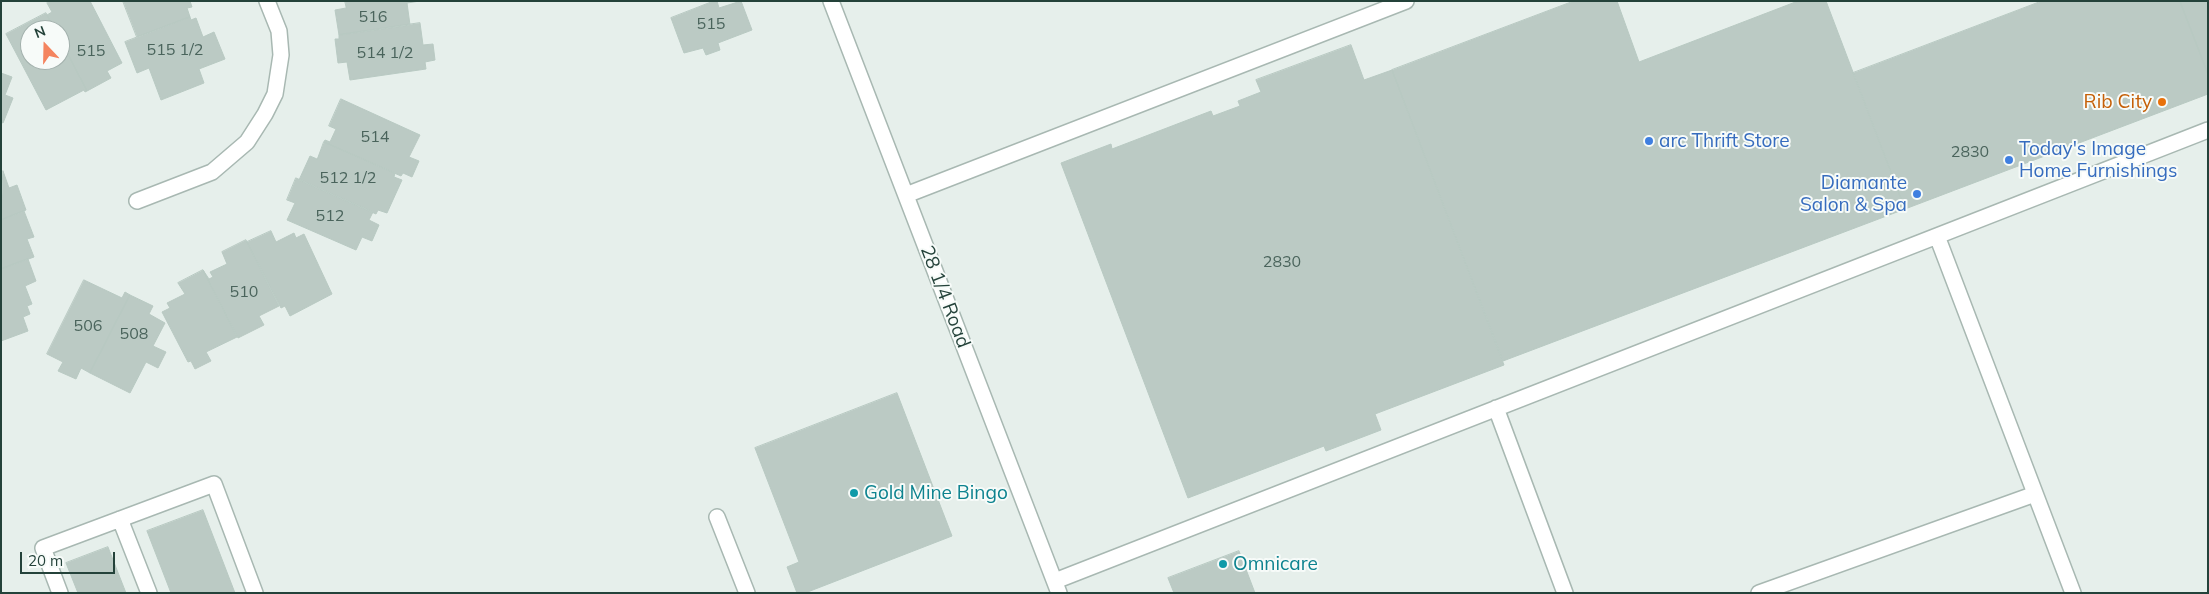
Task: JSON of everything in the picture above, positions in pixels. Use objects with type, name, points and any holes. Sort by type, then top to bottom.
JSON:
[{"type":"street","points":[[137,202],[212,172],[247,142],[275,94],[281,55],[279,31],[267,1]]},
{"type":"street","name":"28 1/4 Road","points":[[831,1],[1057,587]]},
{"type":"street","points":[[906,195],[1406,1]]},
{"type":"street","points":[[1057,587],[1496,408],[2208,130]]},
{"type":"street","points":[[1937,236],[2073,593]]},
{"type":"street","points":[[1496,408],[1565,593]]},
{"type":"street","points":[[60,593],[42,548],[214,484],[255,593]]},
{"type":"street","points":[[1759,593],[2035,494]]},
{"type":"street","points":[[717,516],[747,593]]},
{"type":"street","points":[[120,519],[149,593]]},
{"type":"building","points":[[50,1],[90,1],[122,63],[107,71],[111,78],[87,91],[70,58],[70,20],[50,20],[47,15],[52,12],[47,3]]},
{"type":"building","points":[[123,1],[190,1],[192,7],[187,8],[190,17],[137,37]]},
{"type":"building","points":[[345,1],[420,1],[407,3],[410,25],[339,35],[335,10],[346,8]]},
{"type":"building","points":[[717,1],[719,8],[741,1],[752,30],[718,43],[720,50],[706,55],[703,48],[684,53],[671,18]]},
{"type":"building","name":"arc Thrift Store","points":[[1574,1],[1617,1],[1639,62],[1798,1],[1826,1],[1905,209],[1503,361],[1392,70]]},
{"type":"building","points":[[2042,1],[2180,1],[2208,74],[2208,94],[1905,209],[1853,73]]},
{"type":"building","points":[[2180,1],[2208,1],[2208,74]]},
{"type":"building","points":[[46,13],[50,20],[33,20]]},
{"type":"building","points":[[190,17],[191,20],[196,18],[203,37],[214,32],[225,59],[199,69],[204,83],[161,100],[149,68],[137,73],[125,42]]},
{"type":"building","points":[[420,23],[423,45],[433,44],[435,60],[425,62],[426,69],[350,80],[347,62],[338,63],[335,39],[339,39],[339,35]]},
{"type":"building","points":[[20,27],[20,61],[6,34]]},
{"type":"building","points":[[1351,45],[1364,80],[1392,70],[1504,365],[1375,414],[1381,430],[1326,451],[1324,446],[1188,498],[1061,163],[1111,144],[1112,149],[1211,111],[1213,116],[1240,106],[1238,101],[1261,92],[1256,80]]},
{"type":"building","points":[[70,58],[87,91],[85,92],[84,90],[46,110],[25,70],[70,70]]},
{"type":"building","points":[[1,73],[12,77],[5,95],[13,98],[3,123],[1,122]]},
{"type":"building","points":[[341,99],[420,135],[409,157],[419,161],[412,177],[403,173],[401,176],[324,142],[325,140],[330,142],[336,129],[329,126]]},
{"type":"building","points":[[324,142],[395,173],[394,177],[402,180],[387,213],[378,210],[376,214],[299,180],[310,156],[317,159]]},
{"type":"building","points":[[3,171],[9,188],[17,185],[26,210],[1,220]]},
{"type":"building","points":[[296,178],[373,212],[369,220],[379,225],[372,241],[362,237],[356,250],[287,220],[295,203],[287,200]]},
{"type":"building","points":[[24,211],[34,237],[27,239],[34,257],[1,269],[1,220]]},
{"type":"building","points":[[271,231],[276,242],[294,233],[296,238],[304,234],[332,294],[290,316],[285,306],[281,308],[247,242]]},
{"type":"building","points":[[246,240],[279,306],[259,316],[264,325],[238,338],[203,270],[209,279],[213,277],[210,272],[227,264],[222,252]]},
{"type":"building","points":[[28,259],[36,281],[25,286],[32,304],[27,306],[30,314],[23,317],[28,331],[1,341],[1,269]]},
{"type":"building","points":[[203,270],[237,337],[206,352],[211,361],[195,369],[191,361],[188,362],[162,312],[170,308],[167,303],[185,294],[178,283]]},
{"type":"building","points":[[84,280],[122,298],[125,292],[130,295],[90,373],[81,368],[76,379],[58,371],[63,362],[47,354]]},
{"type":"building","points":[[130,295],[153,306],[149,314],[165,323],[153,346],[166,352],[158,368],[146,362],[130,393],[90,373]]},
{"type":"building","name":"Gold Mine Bingo","points":[[897,393],[952,536],[805,593],[797,593],[787,567],[799,562],[755,448]]},
{"type":"building","points":[[203,510],[235,593],[171,593],[147,531]]},
{"type":"building","points":[[108,547],[126,593],[78,593],[66,563]]},
{"type":"building","name":"Omnicare","points":[[1239,551],[1255,593],[1174,593],[1168,578]]},
{"type":"place","name":"Rib City","points":[[2162,102]]},
{"type":"place","name":"arc Thrift Store","points":[[1649,141]]},
{"type":"place","name":"Today's Image Home Furnishings","points":[[2009,160]]},
{"type":"place","name":"Diamante Salon & Spa","points":[[1917,194]]},
{"type":"place","name":"Gold Mine Bingo","points":[[854,493]]},
{"type":"place","name":"Omnicare","points":[[1223,564]]}]
